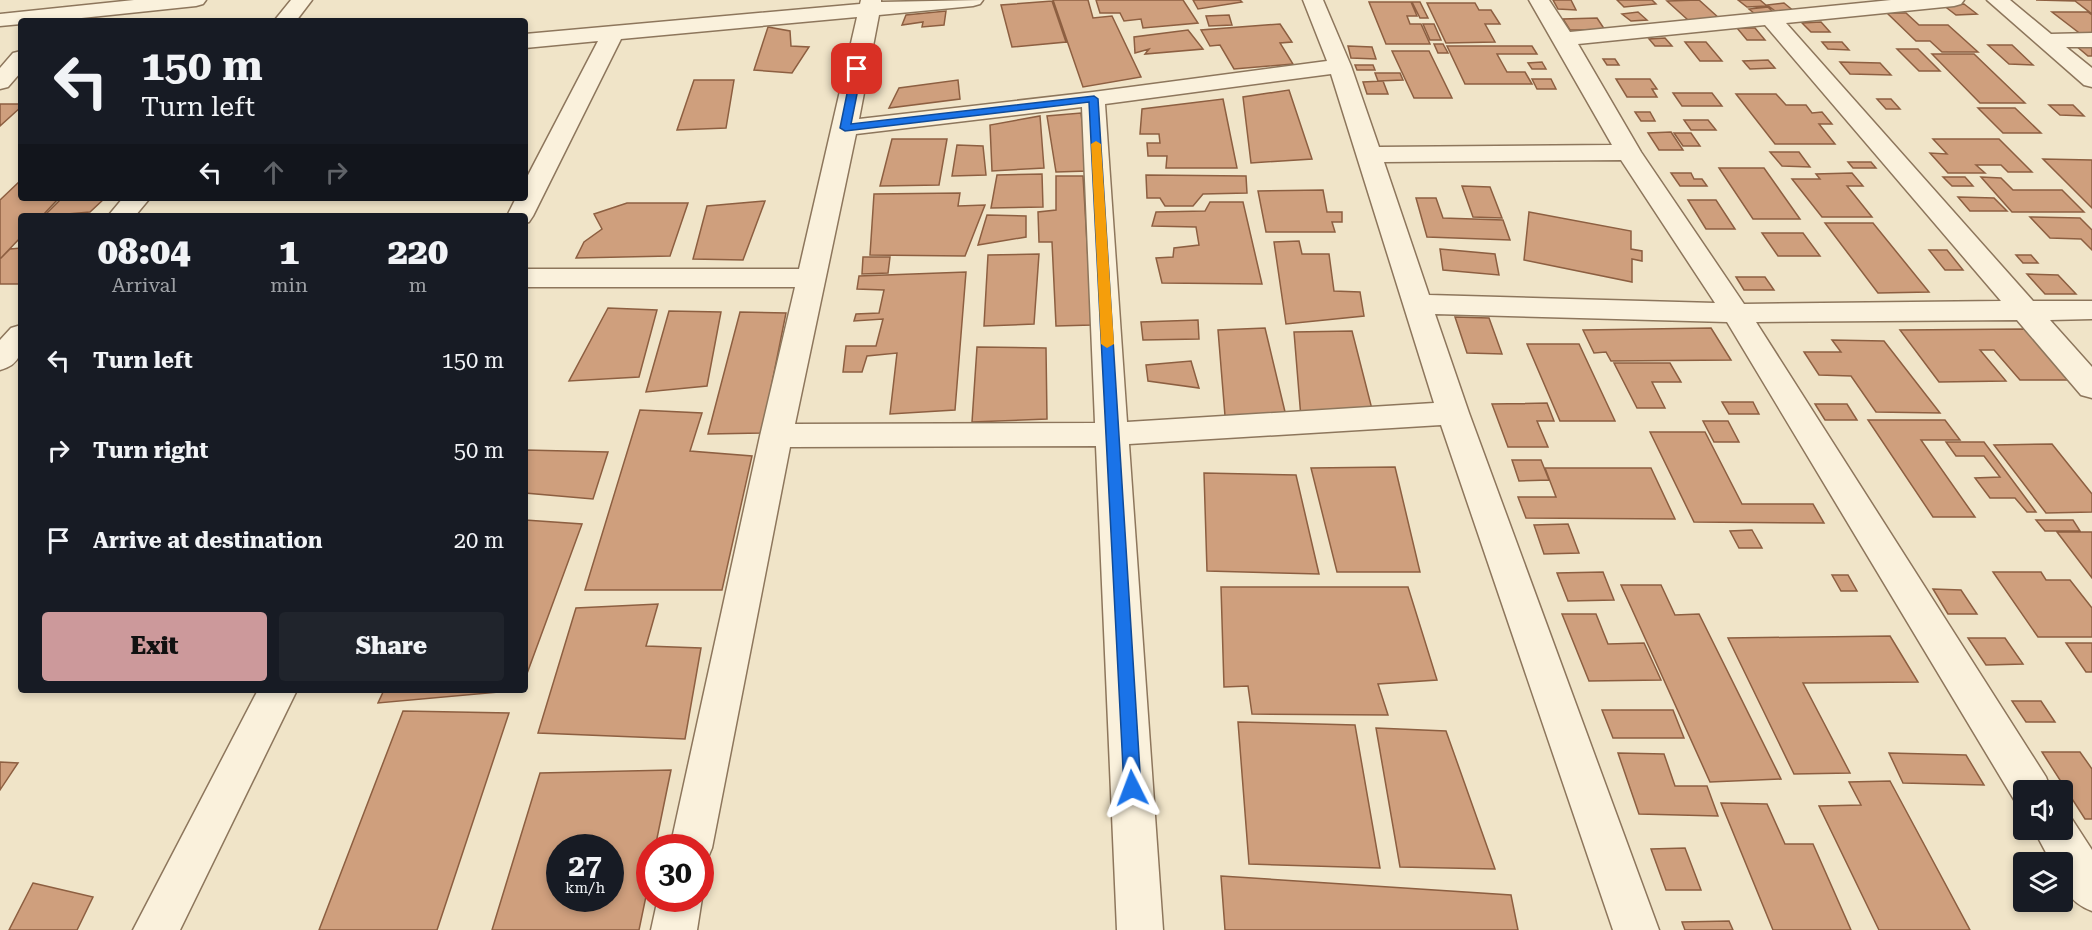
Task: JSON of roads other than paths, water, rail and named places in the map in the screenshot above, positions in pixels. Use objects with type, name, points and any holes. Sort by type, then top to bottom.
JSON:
[{"type":"street","points":[[0,20],[195,0]]},
{"type":"street","points":[[287,18],[302,0]]},
{"type":"street","points":[[528,41],[870,5],[973,0]]},
{"type":"street","points":[[1313,0],[1340,66],[1453,413],[1636,930]]},
{"type":"street","points":[[1539,0],[1629,152],[1736,314],[2025,780]]},
{"type":"street","points":[[1564,39],[1954,0]]},
{"type":"street","points":[[1997,0],[2092,80]]},
{"type":"street","points":[[694,834],[776,436],[870,5]]},
{"type":"street","points":[[1772,20],[2092,387]]},
{"type":"street","points":[[528,200],[614,33]]},
{"type":"street","points":[[2047,41],[2092,40]]},
{"type":"street","points":[[0,83],[18,62]]},
{"type":"street","points":[[845,128],[1094,99],[1340,66]]},
{"type":"street","points":[[0,83],[18,83]]},
{"type":"street","points":[[1094,99],[1140,930]]},
{"type":"street","points":[[1368,155],[1629,152]]},
{"type":"street","points":[[124,213],[134,201]]},
{"type":"street","points":[[528,278],[811,278]]},
{"type":"street","points":[[1419,304],[1736,314],[2092,310]]},
{"type":"street","points":[[0,360],[18,339]]},
{"type":"street","points":[[776,436],[1113,434],[1453,413]]},
{"type":"street","points":[[156,930],[276,693]]},
{"type":"street","points":[[2061,840],[2092,890]]},
{"type":"street","points":[[674,930],[677,912]]}]
